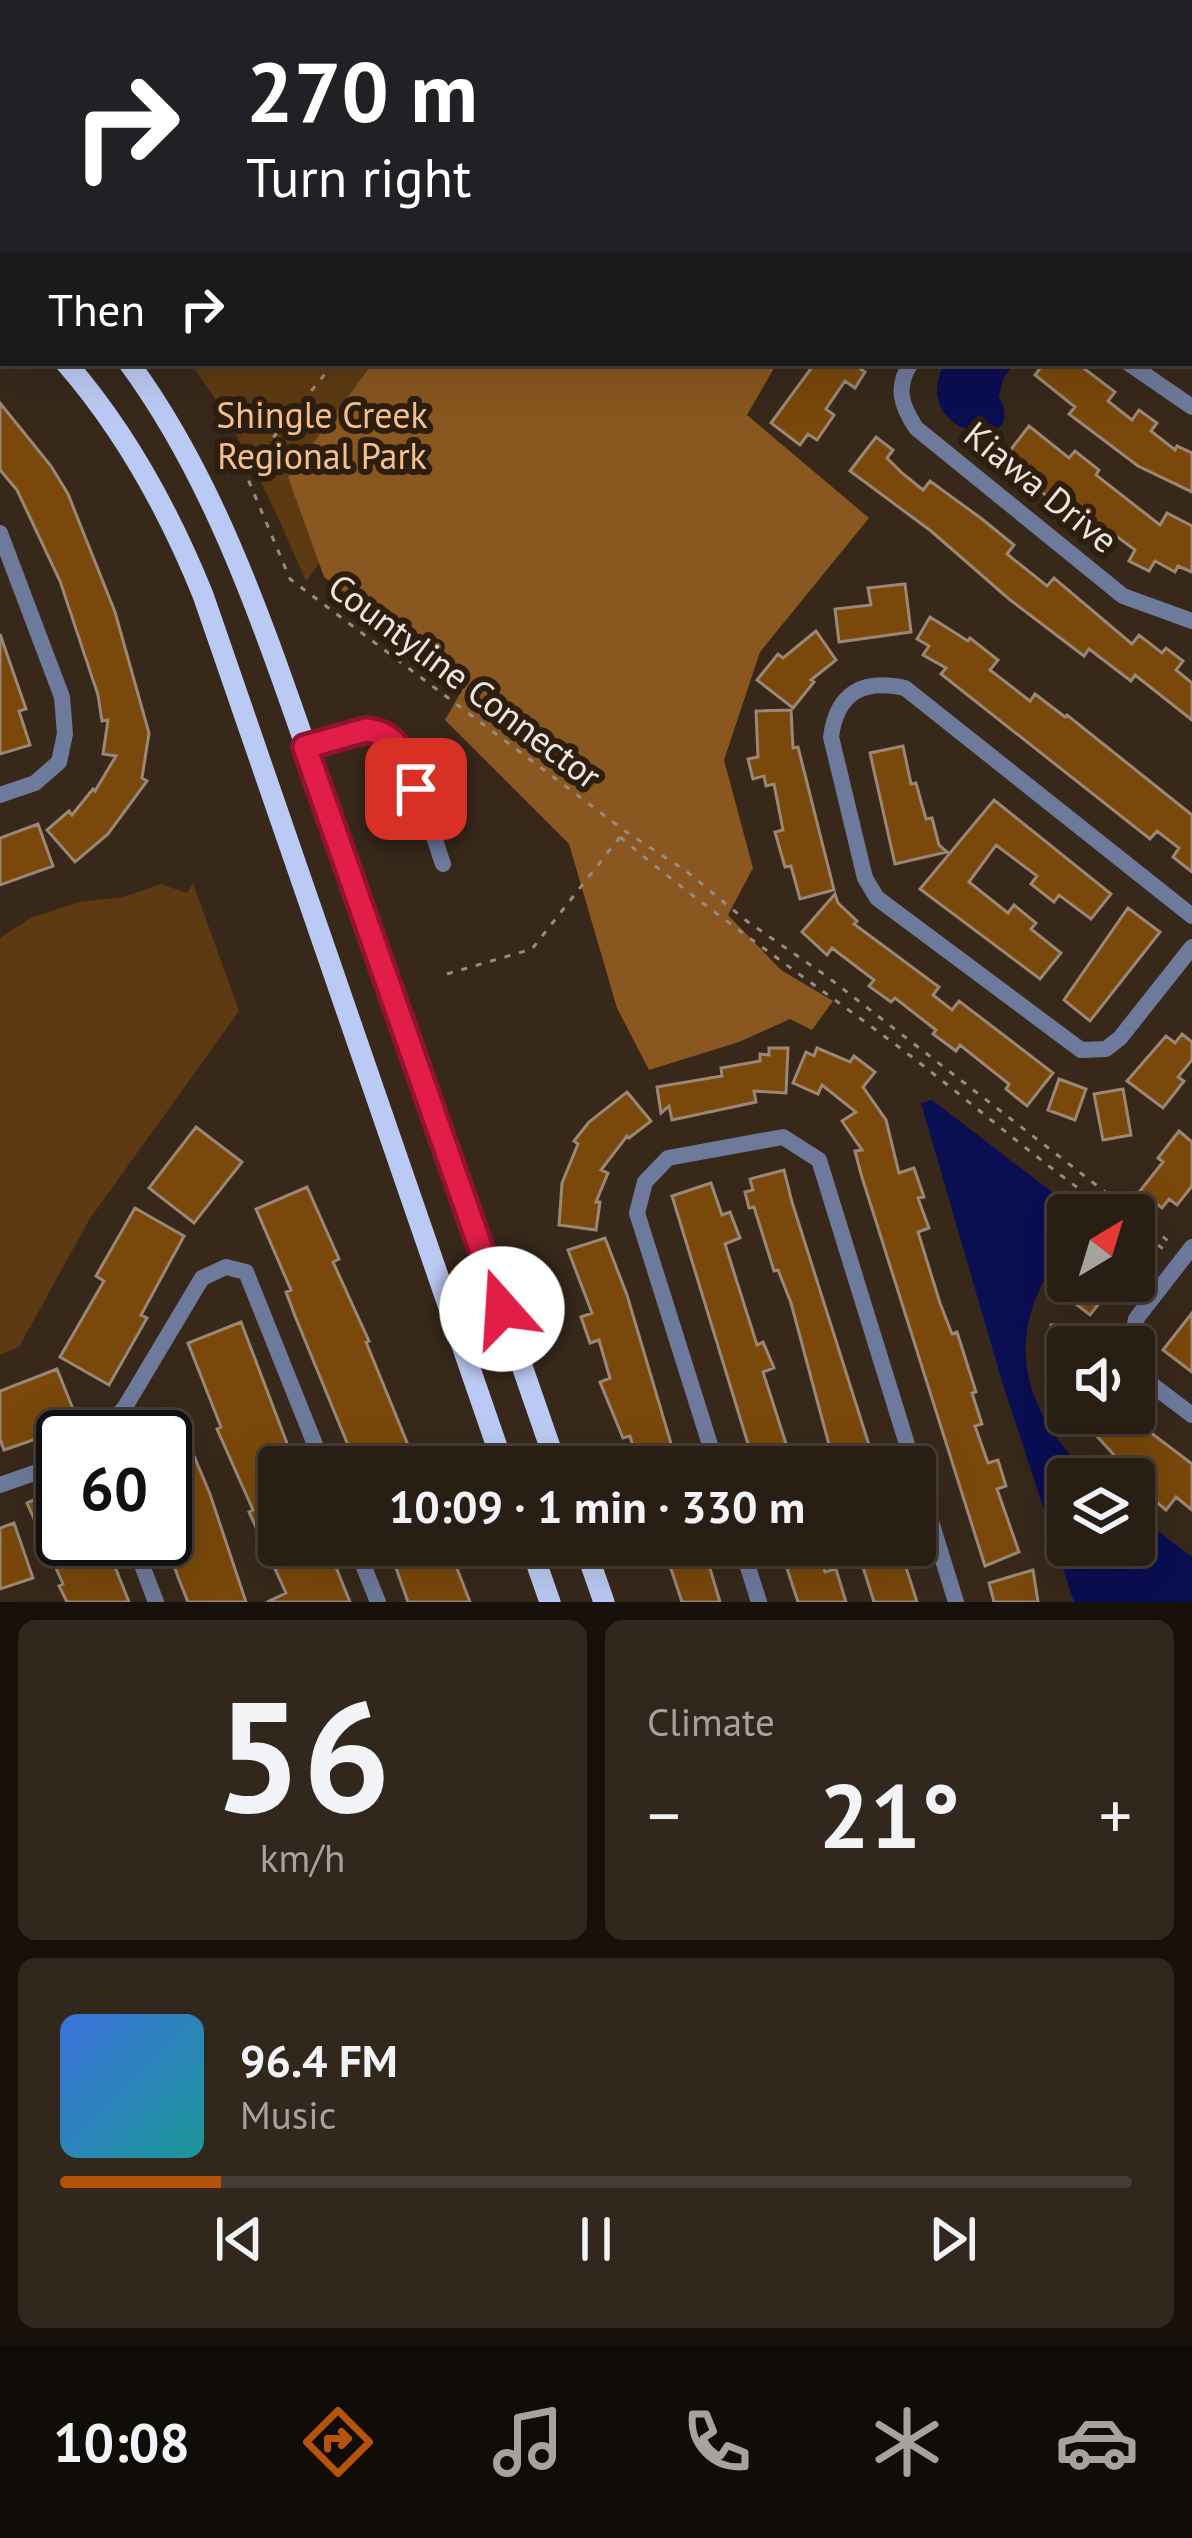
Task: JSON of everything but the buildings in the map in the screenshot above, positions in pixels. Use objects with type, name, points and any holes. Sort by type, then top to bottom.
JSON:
[{"type":"main road","points":[[68,366],[154,487],[196,577],[497,1446]]},
{"type":"main road","points":[[131,366],[192,466],[223,530],[305,747],[550,1446]]},
{"type":"main road","points":[[537,1566],[550,1602]]},
{"type":"main road","points":[[591,1566],[604,1602]]},
{"type":"street","name":"Kiawa Drive","points":[[909,366],[903,376],[900,404],[916,428],[1123,596],[1192,621]]},
{"type":"street","points":[[1132,366],[1192,407]]},
{"type":"street","points":[[0,533],[62,697],[65,734],[58,762],[47,773],[35,783],[0,795]]},
{"type":"street","points":[[1192,916],[905,688],[881,683],[851,693],[834,715],[832,737],[865,878],[878,898],[1081,1050],[1106,1049],[1120,1038],[1192,947]]},
{"type":"street","points":[[305,747],[366,730],[388,735],[403,752],[442,864]]},
{"type":"street","points":[[710,1446],[637,1213],[645,1182],[668,1158],[783,1137],[819,1160],[908,1446]]},
{"type":"street","points":[[1135,1326],[1186,1254]]},
{"type":"street","points":[[122,1410],[202,1279],[226,1267],[246,1272],[316,1446]]},
{"type":"street","points":[[1155,1387],[1192,1415]]},
{"type":"street","points":[[0,1485],[36,1472]]},
{"type":"street","points":[[936,1537],[956,1602]]},
{"type":"street","points":[[142,1566],[156,1602]]},
{"type":"street","points":[[363,1566],[378,1602]]},
{"type":"street","points":[[748,1566],[759,1602]]},
{"type":"path","name":"Countyline Connector","points":[[332,366],[245,472],[290,579],[625,831],[532,950],[447,974]]},
{"type":"path","points":[[625,831],[825,975],[1186,1254]]},
{"type":"path","points":[[620,837],[1086,1194]]},
{"type":"path","points":[[1155,1238],[1186,1254]]},
{"type":"green space","name":"Shingle Creek Regional Park","points":[[192,366],[467,366],[306,581],[268,496]]},
{"type":"green space","points":[[371,366],[775,366],[747,415],[869,518],[760,652],[724,760],[753,868],[728,915],[781,970],[833,1001],[812,1030],[790,1019],[739,1042],[649,1070],[617,1008],[569,844],[445,720],[466,683],[324,577],[288,477]]},
{"type":"green space","points":[[193,883],[239,1011],[89,1220],[19,1347],[0,1355],[0,938],[31,918],[79,902],[123,897],[161,884],[187,893]]},
{"type":"shaded area","points":[[944,366],[1013,366],[1003,379],[999,397],[1005,416],[999,428],[986,432],[953,422],[941,408],[937,388]]},
{"type":"shaded area","points":[[932,1100],[1055,1194],[1047,1194],[1047,1276],[1029,1320],[1026,1346],[1027,1370],[1047,1422],[1047,1434],[1055,1434],[1073,1458],[1047,1458],[1047,1519],[1001,1378],[921,1103]]},
{"type":"shaded area","points":[[1155,1529],[1192,1557],[1192,1602],[1074,1602],[1062,1566],[1155,1566]]},
{"type":"route","points":[[416,789],[403,752],[377,730],[305,747],[502,1309]]}]
